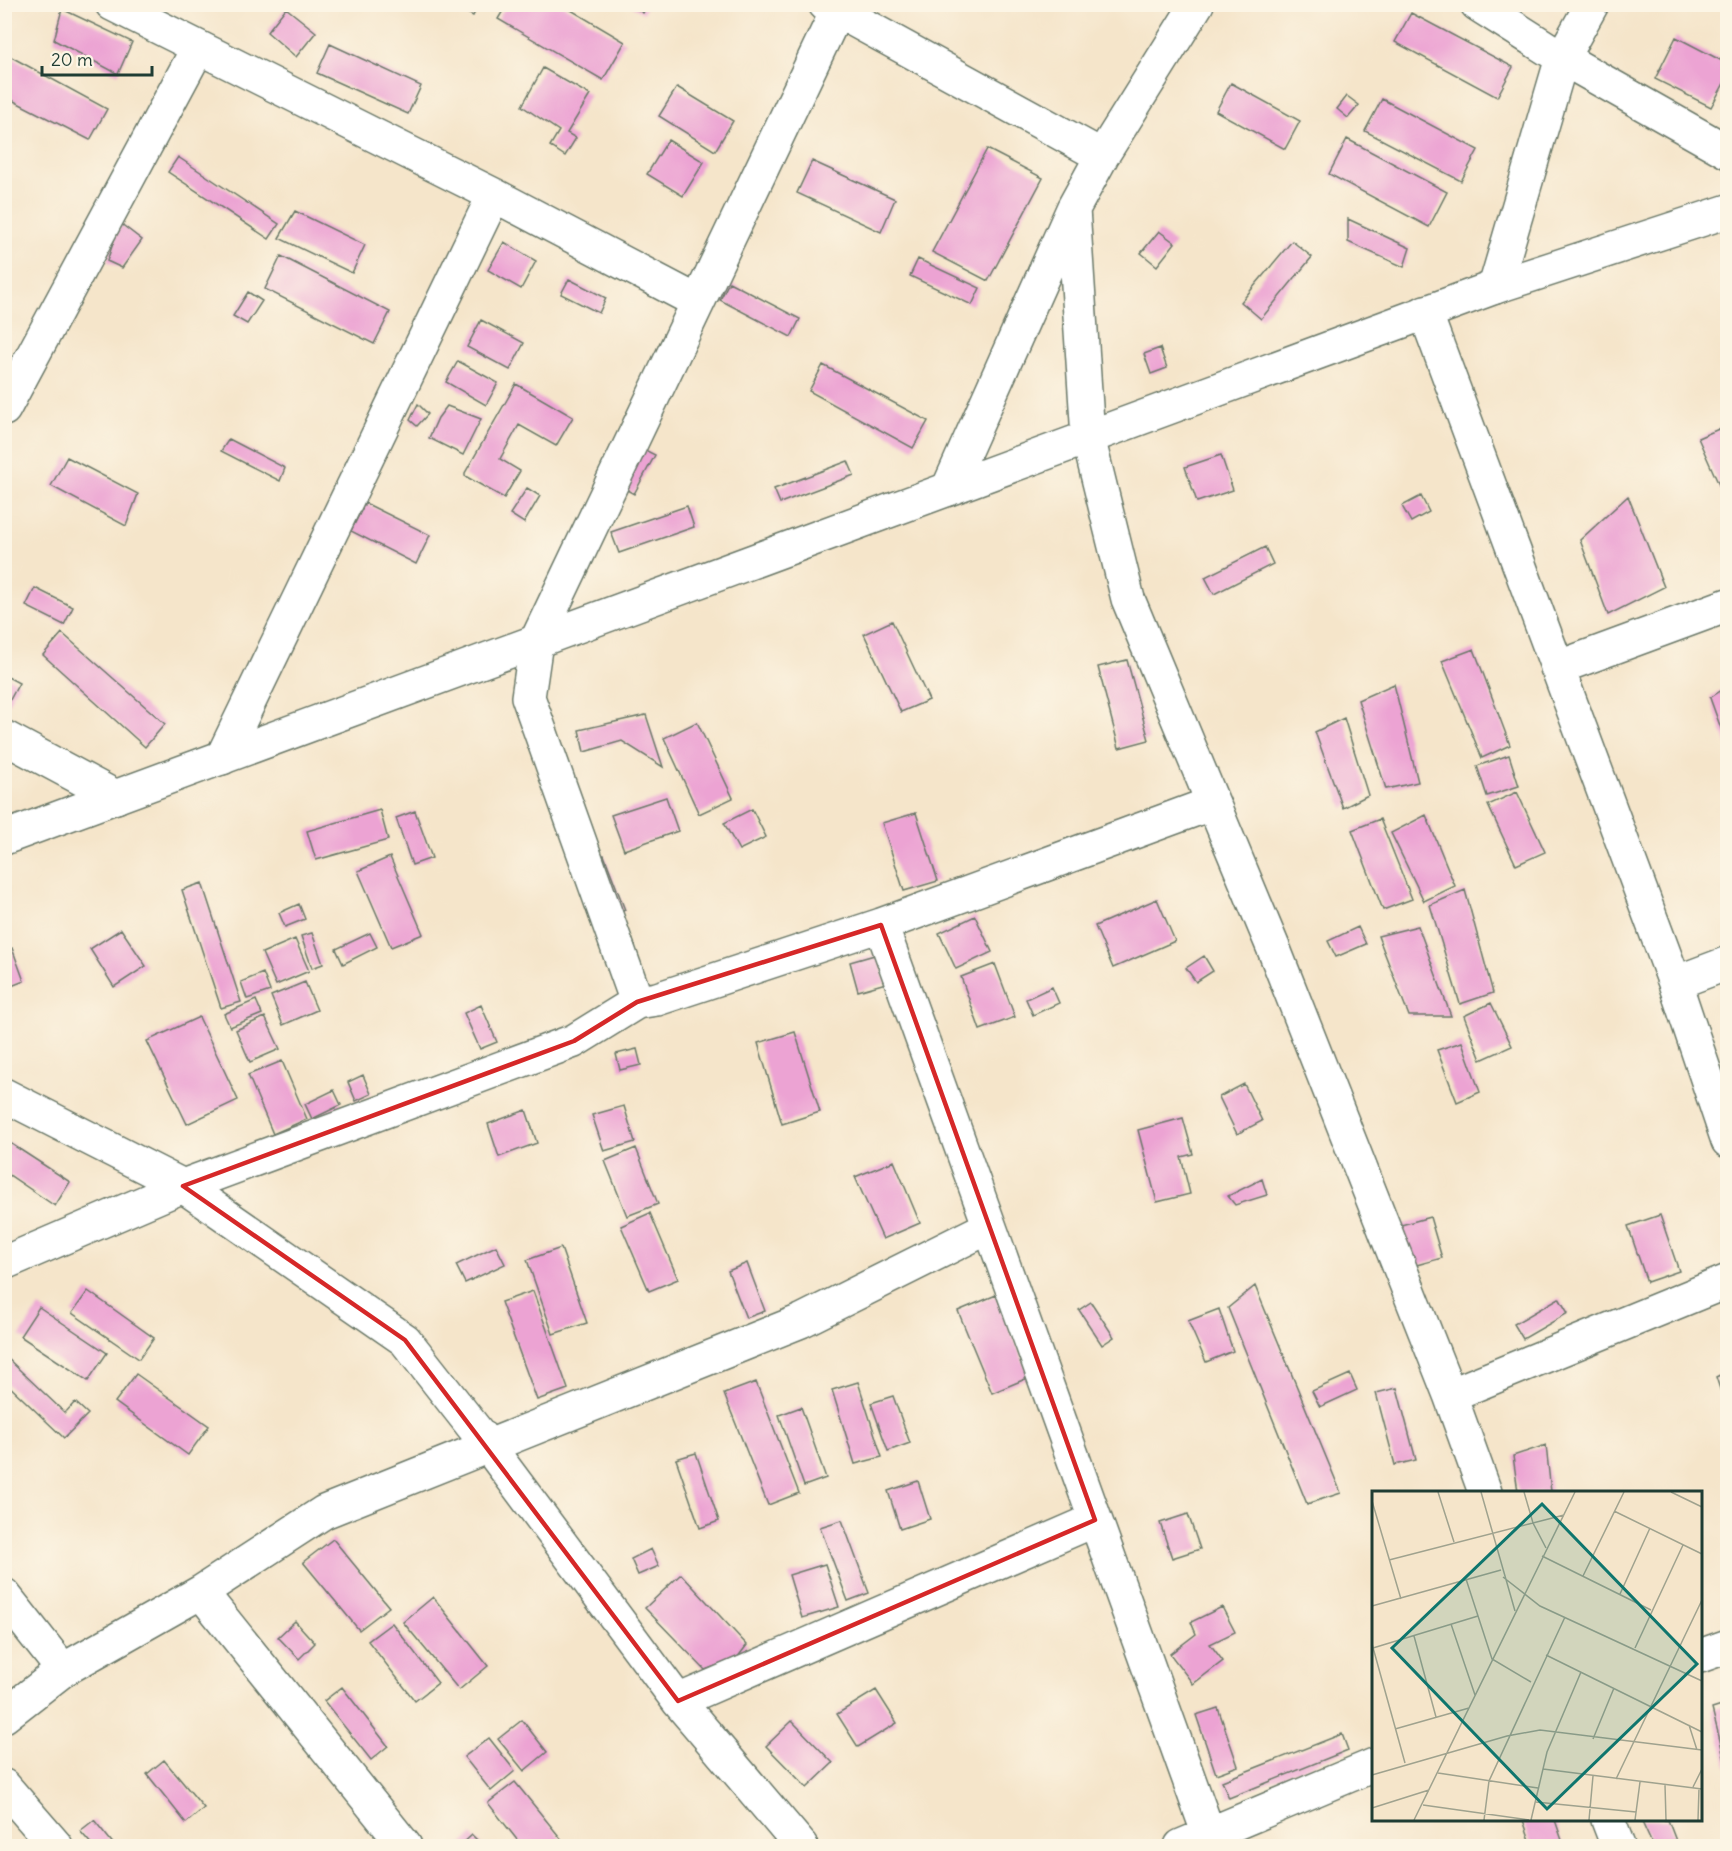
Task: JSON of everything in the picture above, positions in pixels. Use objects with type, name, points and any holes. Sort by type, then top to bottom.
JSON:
[{"type":"street","points":[[112,4],[494,195],[698,302]]},
{"type":"street","points":[[948,489],[1073,209],[1102,156],[1197,4]]},
{"type":"street","points":[[1477,4],[1562,58],[1728,152]]},
{"type":"street","points":[[1495,287],[1562,58],[1592,4]]},
{"type":"street","points":[[637,1002],[528,697],[536,642],[698,302],[831,8],[1102,156]]},
{"type":"street","points":[[4,409],[198,48]]},
{"type":"street","points":[[222,758],[494,195]]},
{"type":"street","points":[[1073,209],[1088,437],[1128,599],[1279,963],[1450,1395],[1485,1491]]},
{"type":"street","points":[[4,838],[1425,312],[1728,211]]},
{"type":"street","points":[[1425,312],[1675,983],[1728,1141]]},
{"type":"street","points":[[1557,668],[1728,605]]},
{"type":"street","points":[[4,737],[116,797]]},
{"type":"street","points":[[4,1263],[183,1186],[574,1041],[637,1002],[657,999],[881,926],[1213,803]]},
{"type":"street","points":[[881,926],[1095,1520],[1201,1843],[1372,1766]]},
{"type":"street","points":[[1675,983],[1728,963]]},
{"type":"street","points":[[4,1095],[183,1186],[405,1340],[489,1447],[678,1701],[801,1846]]},
{"type":"street","points":[[4,1716],[63,1670],[201,1592],[324,1512],[801,1321],[989,1227]]},
{"type":"street","points":[[1450,1395],[1728,1281]]},
{"type":"street","points":[[678,1701],[1095,1520]]},
{"type":"street","points":[[201,1592],[405,1846]]},
{"type":"street","points":[[4,1595],[63,1670]]},
{"type":"street","points":[[1702,1656],[1728,1646]]},
{"type":"street","points":[[4,1786],[56,1846]]},
{"type":"street","points":[[1608,1821],[1618,1846]]},
{"type":"highlighted area","points":[[881,925],[1095,1520],[678,1701],[405,1340],[183,1186],[574,1041],[637,1002]]},
{"type":"building","points":[[450,4],[479,4],[473,16]]},
{"type":"building","points":[[507,4],[561,4],[625,42],[603,80],[498,19]]},
{"type":"building","points":[[628,4],[648,4],[643,13]]},
{"type":"building","points":[[286,8],[316,32],[296,57],[267,32]]},
{"type":"building","points":[[62,9],[132,42],[118,74],[54,40]]},
{"type":"building","points":[[1411,13],[1513,67],[1497,97],[1395,42]]},
{"type":"building","points":[[1676,37],[1728,64],[1728,76],[1711,107],[1655,79]]},
{"type":"building","points":[[330,44],[421,86],[408,114],[317,73]]},
{"type":"building","points":[[4,53],[107,109],[90,140],[4,96]]},
{"type":"building","points":[[543,68],[590,95],[567,133],[576,138],[565,156],[550,146],[559,131],[522,106]]},
{"type":"building","points":[[1231,83],[1300,121],[1285,149],[1216,111]]},
{"type":"building","points":[[677,87],[733,121],[715,151],[659,116]]},
{"type":"building","points":[[1347,96],[1359,105],[1348,118],[1337,109]]},
{"type":"building","points":[[1382,99],[1478,150],[1461,181],[1365,131]]},
{"type":"building","points":[[1347,139],[1447,192],[1429,227],[1329,174]]},
{"type":"building","points":[[668,140],[704,162],[683,196],[647,174]]},
{"type":"building","points":[[987,149],[1043,178],[988,281],[932,252]]},
{"type":"building","points":[[178,157],[279,224],[269,239],[168,172]]},
{"type":"building","points":[[812,161],[895,199],[881,232],[797,193]]},
{"type":"building","points":[[295,211],[365,245],[352,273],[279,238]]},
{"type":"building","points":[[1348,219],[1410,248],[1404,267],[1348,242]]},
{"type":"building","points":[[120,223],[142,240],[122,268],[107,261]]},
{"type":"building","points":[[1159,231],[1175,243],[1157,266],[1141,253]]},
{"type":"building","points":[[1292,241],[1312,257],[1261,319],[1241,302]]},
{"type":"building","points":[[504,242],[536,261],[521,289],[488,270]]},
{"type":"building","points":[[281,256],[390,312],[374,344],[265,289]]},
{"type":"building","points":[[918,259],[980,288],[972,305],[910,276]]},
{"type":"building","points":[[569,279],[606,298],[599,313],[561,294]]},
{"type":"building","points":[[729,282],[800,319],[791,337],[720,300]]},
{"type":"building","points":[[248,292],[262,301],[247,324],[233,316]]},
{"type":"building","points":[[481,320],[524,343],[510,370],[467,347]]},
{"type":"building","points":[[1160,348],[1167,368],[1151,374],[1144,354]]},
{"type":"building","points":[[458,361],[498,383],[486,405],[446,382]]},
{"type":"building","points":[[823,365],[928,421],[913,448],[809,391]]},
{"type":"building","points":[[516,384],[573,417],[556,446],[519,425],[500,459],[520,471],[504,498],[465,476],[465,473]]},
{"type":"building","points":[[418,404],[428,414],[417,426],[410,420]]},
{"type":"building","points":[[447,406],[481,419],[463,455],[429,438],[438,418]]},
{"type":"building","points":[[1721,428],[1728,443],[1728,505],[1698,438]]},
{"type":"building","points":[[229,439],[285,468],[280,481],[221,451]]},
{"type":"building","points":[[639,447],[655,455],[634,494],[618,485]]},
{"type":"building","points":[[1221,455],[1233,490],[1197,502],[1185,467]]},
{"type":"building","points":[[67,457],[138,494],[126,526],[51,486]]},
{"type":"building","points":[[848,461],[854,475],[780,503],[774,489]]},
{"type":"building","points":[[527,488],[540,496],[524,523],[510,514]]},
{"type":"building","points":[[1421,496],[1429,512],[1411,522],[1402,506]]},
{"type":"building","points":[[1628,496],[1664,587],[1608,615],[1580,540]]},
{"type":"building","points":[[365,503],[430,535],[416,564],[351,531]]},
{"type":"building","points":[[687,506],[694,527],[619,553],[611,532]]},
{"type":"building","points":[[1265,547],[1273,564],[1214,594],[1205,577]]},
{"type":"building","points":[[35,588],[73,607],[64,625],[26,606]]},
{"type":"building","points":[[892,621],[929,700],[901,712],[864,634]]},
{"type":"building","points":[[62,633],[165,724],[145,747],[43,655]]},
{"type":"building","points":[[1474,649],[1510,745],[1482,758],[1442,661]]},
{"type":"building","points":[[1127,660],[1149,740],[1119,748],[1098,667]]},
{"type":"building","points":[[4,675],[19,683],[4,711]]},
{"type":"building","points":[[1394,684],[1418,782],[1386,789],[1358,700]]},
{"type":"building","points":[[1728,686],[1728,745],[1727,745],[1710,698]]},
{"type":"building","points":[[646,715],[663,767],[622,741],[584,752],[579,730]]},
{"type":"building","points":[[1344,718],[1368,795],[1343,808],[1315,732]]},
{"type":"building","points":[[697,722],[733,798],[699,814],[664,738]]},
{"type":"building","points":[[1509,755],[1519,786],[1487,796],[1477,766]]},
{"type":"building","points":[[1517,792],[1545,852],[1516,865],[1488,805]]},
{"type":"building","points":[[666,797],[678,831],[624,850],[611,815]]},
{"type":"building","points":[[752,809],[766,837],[739,850],[724,823]]},
{"type":"building","points":[[380,810],[388,840],[316,860],[307,831]]},
{"type":"building","points":[[415,811],[432,858],[412,865],[396,818]]},
{"type":"building","points":[[916,813],[938,881],[904,891],[882,823]]},
{"type":"building","points":[[1426,815],[1455,886],[1424,901],[1391,833]]},
{"type":"building","points":[[1380,819],[1412,899],[1383,910],[1352,830]]},
{"type":"building","points":[[604,855],[625,910],[611,916],[590,860]]},
{"type":"building","points":[[390,857],[423,934],[391,947],[358,871]]},
{"type":"building","points":[[202,883],[241,1002],[221,1008],[182,890]]},
{"type":"building","points":[[1465,890],[1493,993],[1460,1004],[1430,905]]},
{"type":"building","points":[[1157,899],[1175,941],[1113,968],[1095,926]]},
{"type":"building","points":[[299,904],[305,919],[285,927],[279,913]]},
{"type":"building","points":[[975,916],[992,952],[956,969],[939,933]]},
{"type":"building","points":[[1418,926],[1451,1016],[1409,1016],[1378,936]]},
{"type":"building","points":[[1358,927],[1366,944],[1336,957],[1328,941]]},
{"type":"building","points":[[121,929],[146,966],[114,987],[90,949]]},
{"type":"building","points":[[312,933],[323,964],[312,968],[301,936]]},
{"type":"building","points":[[370,933],[377,947],[343,964],[336,949]]},
{"type":"building","points":[[295,939],[309,971],[276,985],[262,953]]},
{"type":"building","points":[[12,948],[24,981],[4,989],[4,951]]},
{"type":"building","points":[[878,954],[886,983],[858,991],[850,962]]},
{"type":"building","points":[[1204,956],[1213,971],[1196,982],[1186,968]]},
{"type":"building","points":[[995,964],[1015,1017],[980,1030],[961,977]]},
{"type":"building","points":[[263,973],[270,991],[247,999],[241,982]]},
{"type":"building","points":[[305,982],[317,1010],[283,1025],[271,996]]},
{"type":"building","points":[[1052,987],[1059,1003],[1033,1015],[1026,999]]},
{"type":"building","points":[[256,1000],[262,1014],[230,1027],[224,1014]]},
{"type":"building","points":[[1491,1003],[1512,1046],[1481,1060],[1464,1016]]},
{"type":"building","points":[[481,1005],[497,1042],[480,1049],[464,1013]]},
{"type":"building","points":[[199,1017],[238,1100],[187,1124],[147,1041]]},
{"type":"building","points":[[265,1017],[280,1049],[250,1062],[236,1030]]},
{"type":"building","points":[[795,1032],[820,1112],[782,1124],[758,1043]]},
{"type":"building","points":[[1462,1042],[1480,1092],[1457,1102],[1437,1050]]},
{"type":"building","points":[[637,1049],[641,1065],[620,1070],[616,1054]]},
{"type":"building","points":[[282,1061],[307,1119],[273,1134],[248,1075]]},
{"type":"building","points":[[363,1075],[371,1094],[356,1101],[348,1082]]},
{"type":"building","points":[[1244,1084],[1262,1121],[1237,1134],[1219,1097]]},
{"type":"building","points":[[334,1090],[341,1105],[312,1119],[305,1104]]},
{"type":"building","points":[[624,1106],[635,1142],[604,1151],[592,1115]]},
{"type":"building","points":[[526,1110],[537,1143],[499,1157],[488,1124]]},
{"type":"building","points":[[1183,1118],[1193,1154],[1181,1157],[1190,1194],[1157,1202],[1138,1130]]},
{"type":"building","points":[[10,1143],[70,1182],[55,1206],[5,1172],[5,1152]]},
{"type":"building","points":[[636,1148],[658,1204],[627,1216],[605,1161]]},
{"type":"building","points":[[894,1161],[920,1223],[883,1239],[855,1177]]},
{"type":"building","points":[[1262,1179],[1267,1195],[1235,1205],[1228,1196]]},
{"type":"building","points":[[650,1213],[678,1279],[649,1291],[621,1226]]},
{"type":"building","points":[[1660,1215],[1679,1271],[1647,1282],[1628,1226]]},
{"type":"building","points":[[1430,1217],[1442,1258],[1413,1266],[1401,1225]]},
{"type":"building","points":[[496,1246],[505,1264],[465,1283],[456,1265]]},
{"type":"building","points":[[561,1248],[587,1323],[553,1334],[527,1260]]},
{"type":"building","points":[[747,1263],[765,1311],[746,1318],[728,1271]]},
{"type":"building","points":[[1255,1286],[1341,1493],[1307,1504],[1228,1308]]},
{"type":"building","points":[[88,1291],[154,1338],[139,1359],[72,1313]]},
{"type":"building","points":[[533,1291],[568,1389],[537,1400],[501,1302]]},
{"type":"building","points":[[996,1295],[1030,1377],[992,1393],[958,1311]]},
{"type":"building","points":[[1559,1298],[1568,1313],[1523,1339],[1514,1324]]},
{"type":"building","points":[[1091,1302],[1114,1337],[1102,1345],[1079,1310]]},
{"type":"building","points":[[39,1307],[107,1353],[88,1381],[20,1336]]},
{"type":"building","points":[[1219,1309],[1233,1351],[1206,1362],[1188,1321]]},
{"type":"building","points":[[4,1355],[65,1413],[75,1402],[88,1414],[64,1438],[4,1381]]},
{"type":"building","points":[[1728,1371],[1728,1410],[1727,1410],[1716,1377]]},
{"type":"building","points":[[136,1374],[209,1426],[188,1455],[115,1402]]},
{"type":"building","points":[[1350,1374],[1357,1390],[1320,1407],[1312,1391]]},
{"type":"building","points":[[756,1382],[799,1493],[768,1505],[724,1394]]},
{"type":"building","points":[[858,1382],[882,1457],[855,1464],[832,1390]]},
{"type":"building","points":[[1397,1388],[1416,1460],[1395,1465],[1376,1393]]},
{"type":"building","points":[[893,1396],[910,1443],[888,1451],[871,1403]]},
{"type":"building","points":[[801,1407],[826,1478],[804,1486],[779,1415]]},
{"type":"building","points":[[1546,1445],[1551,1491],[1518,1491],[1513,1456]]},
{"type":"building","points":[[696,1453],[719,1521],[700,1528],[676,1459]]},
{"type":"building","points":[[918,1481],[930,1519],[900,1529],[888,1491]]},
{"type":"building","points":[[1188,1514],[1200,1549],[1172,1558],[1160,1523]]},
{"type":"building","points":[[842,1520],[869,1593],[848,1601],[820,1527]]},
{"type":"building","points":[[333,1539],[389,1607],[359,1630],[303,1562]]},
{"type":"building","points":[[651,1549],[659,1566],[638,1575],[631,1559]]},
{"type":"building","points":[[825,1564],[839,1607],[802,1618],[789,1575]]},
{"type":"building","points":[[681,1574],[747,1645],[737,1658],[705,1670],[645,1608]]},
{"type":"building","points":[[433,1597],[488,1666],[459,1690],[403,1622]]},
{"type":"building","points":[[1222,1607],[1235,1632],[1210,1644],[1223,1661],[1193,1684],[1170,1654],[1196,1634],[1191,1622]]},
{"type":"building","points":[[295,1621],[315,1643],[299,1659],[278,1637]]},
{"type":"building","points":[[392,1623],[438,1683],[415,1701],[368,1641]]},
{"type":"building","points":[[342,1687],[388,1746],[371,1760],[324,1701]]},
{"type":"building","points":[[876,1690],[897,1723],[858,1747],[837,1714]]},
{"type":"building","points":[[1728,1704],[1728,1768],[1727,1768],[1712,1709]]},
{"type":"building","points":[[1218,1708],[1238,1766],[1216,1774],[1196,1715]]},
{"type":"building","points":[[522,1720],[547,1752],[524,1771],[498,1739]]},
{"type":"building","points":[[792,1721],[833,1763],[807,1788],[766,1746]]},
{"type":"building","points":[[1342,1734],[1348,1750],[1229,1798],[1222,1781]]},
{"type":"building","points":[[489,1738],[515,1771],[491,1791],[464,1757]]},
{"type":"building","points":[[164,1760],[204,1808],[186,1823],[147,1774]]},
{"type":"building","points":[[515,1782],[567,1846],[522,1846],[488,1803]]},
{"type":"building","points":[[94,1820],[115,1846],[93,1846],[80,1831]]},
{"type":"building","points":[[1523,1821],[1555,1821],[1564,1846],[1532,1846]]},
{"type":"building","points":[[1641,1821],[1668,1821],[1678,1846],[1653,1846]]},
{"type":"building","points":[[472,1835],[483,1846],[460,1846]]}]
